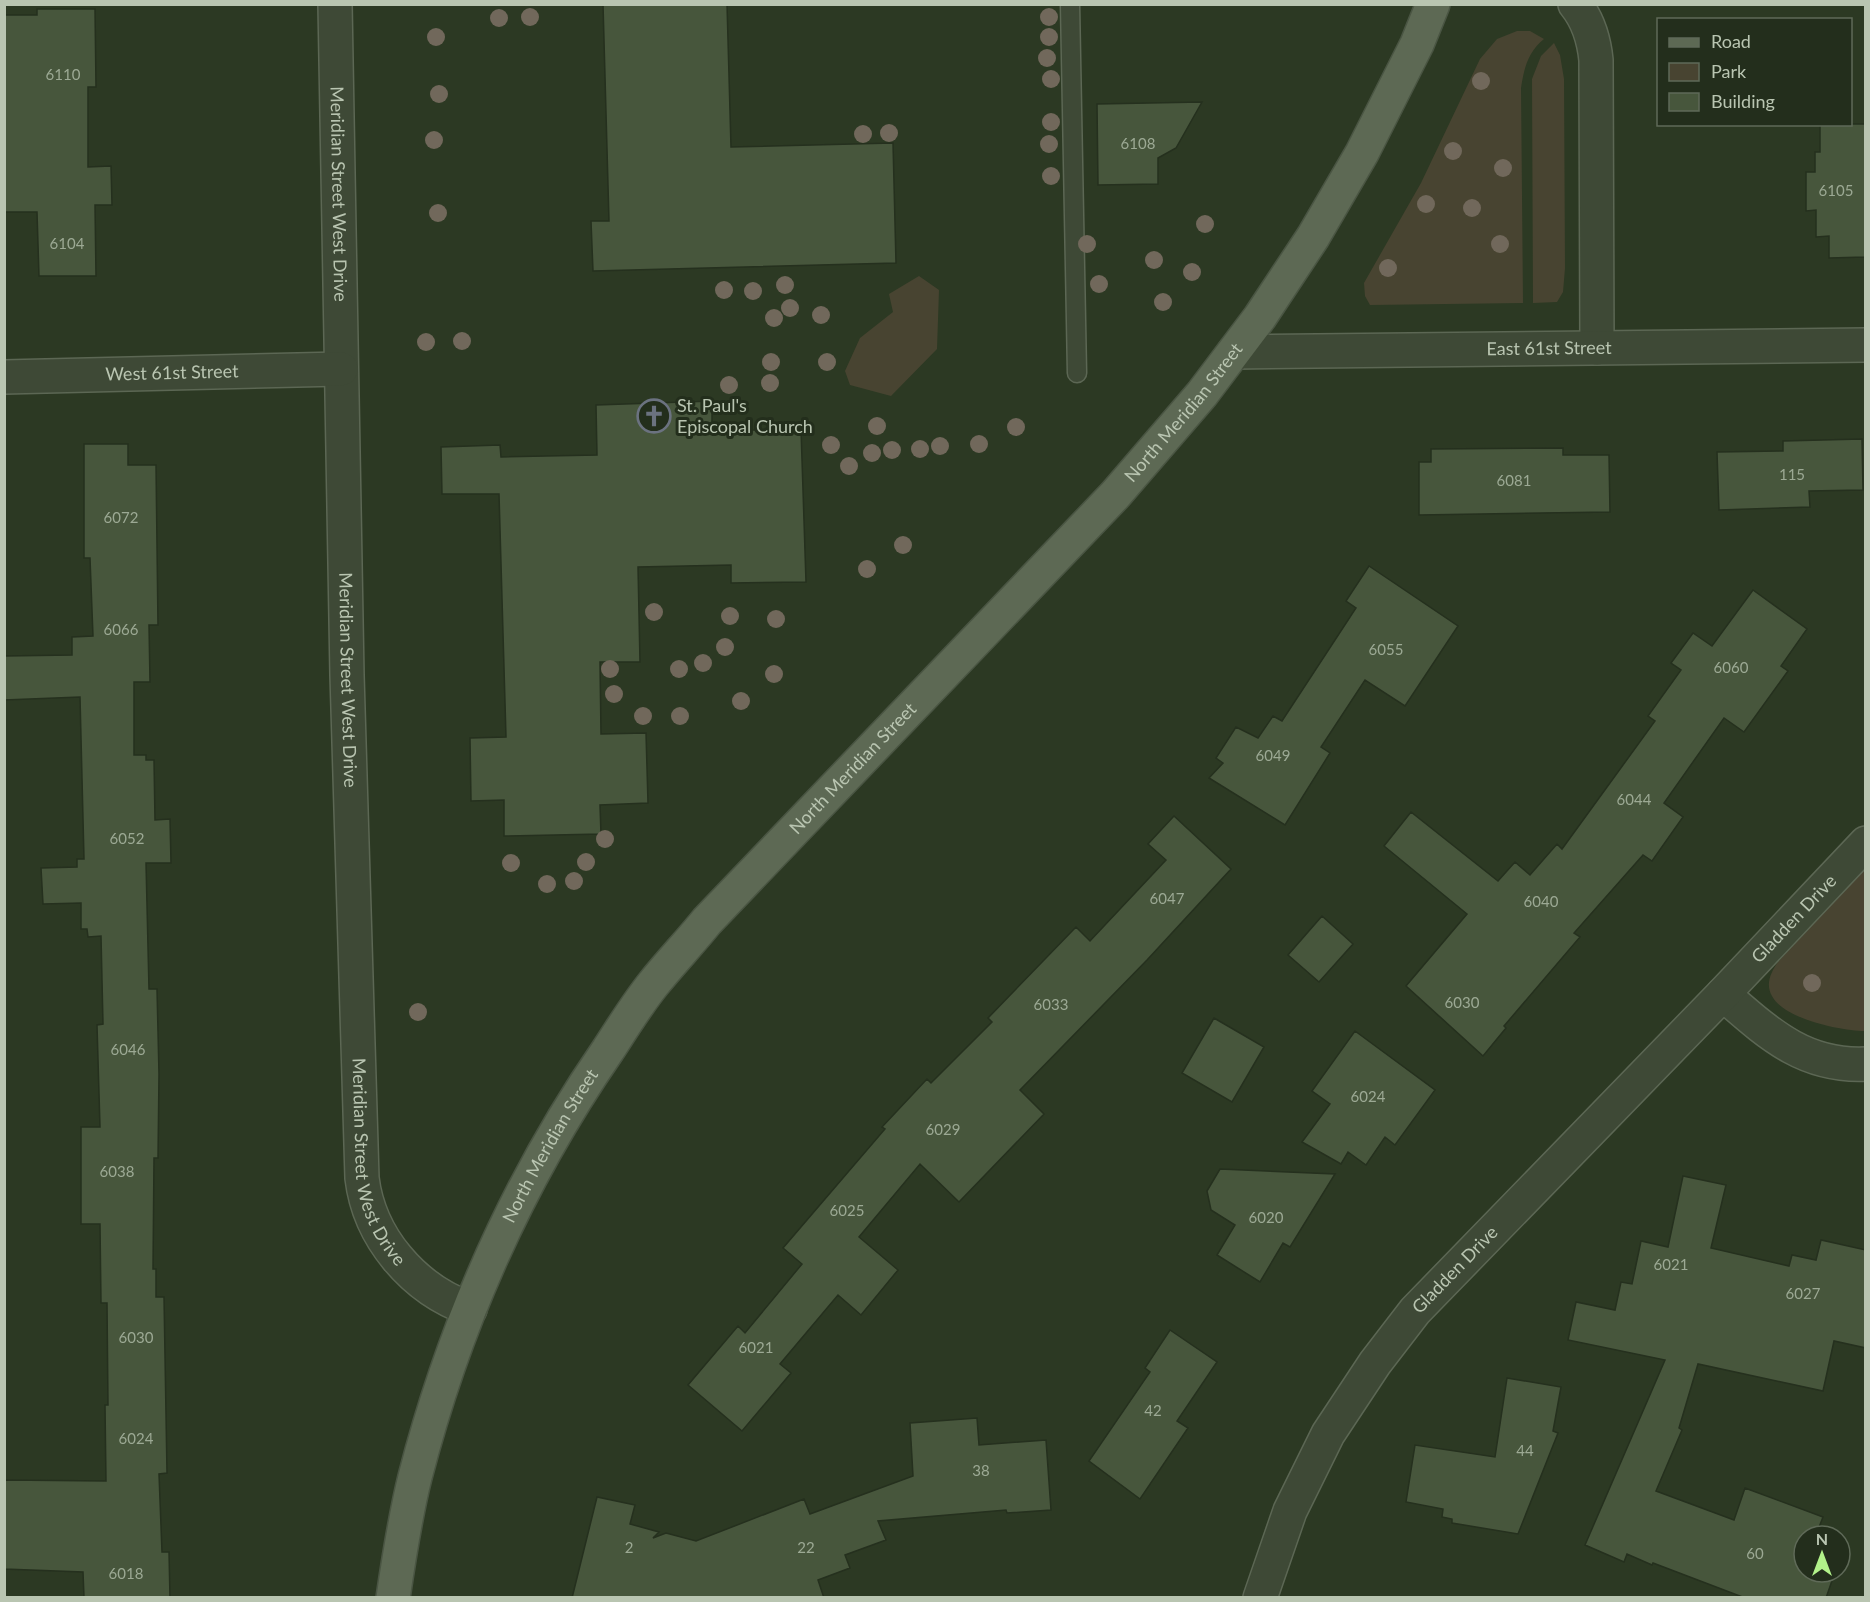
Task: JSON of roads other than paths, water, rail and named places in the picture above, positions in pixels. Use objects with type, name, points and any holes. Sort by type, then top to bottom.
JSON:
[{"type":"main road","name":"North Meridian Street","points":[[393,1598],[406,1516],[415,1477],[442,1385],[470,1309],[489,1260],[526,1183],[583,1085],[654,984],[727,900],[1134,474],[1182,419],[1260,317],[1313,237],[1362,153],[1417,44],[1433,4]]},
{"type":"street","name":"Meridian Street West Drive","points":[[335,4],[341,369],[360,1125],[364,1192],[376,1228],[403,1266],[446,1299],[470,1309]]},
{"type":"street","points":[[1575,4],[1586,21],[1593,39],[1596,60],[1597,348]]},
{"type":"street","name":"East 61st Street","points":[[1234,352],[1866,345]]},
{"type":"street","name":"West 61st Street","points":[[4,377],[341,369]]},
{"type":"street","name":"Gladden Drive","points":[[1260,1598],[1281,1532],[1308,1472],[1328,1434],[1381,1354],[1430,1294],[1723,994],[1866,843]]},
{"type":"street","points":[[1723,994],[1790,1048],[1832,1062],[1866,1064]]},
{"type":"lane","points":[[1070,4],[1077,372]]},
{"type":"place","name":"St. Paul's Episcopal Church","points":[[654,416]]}]
